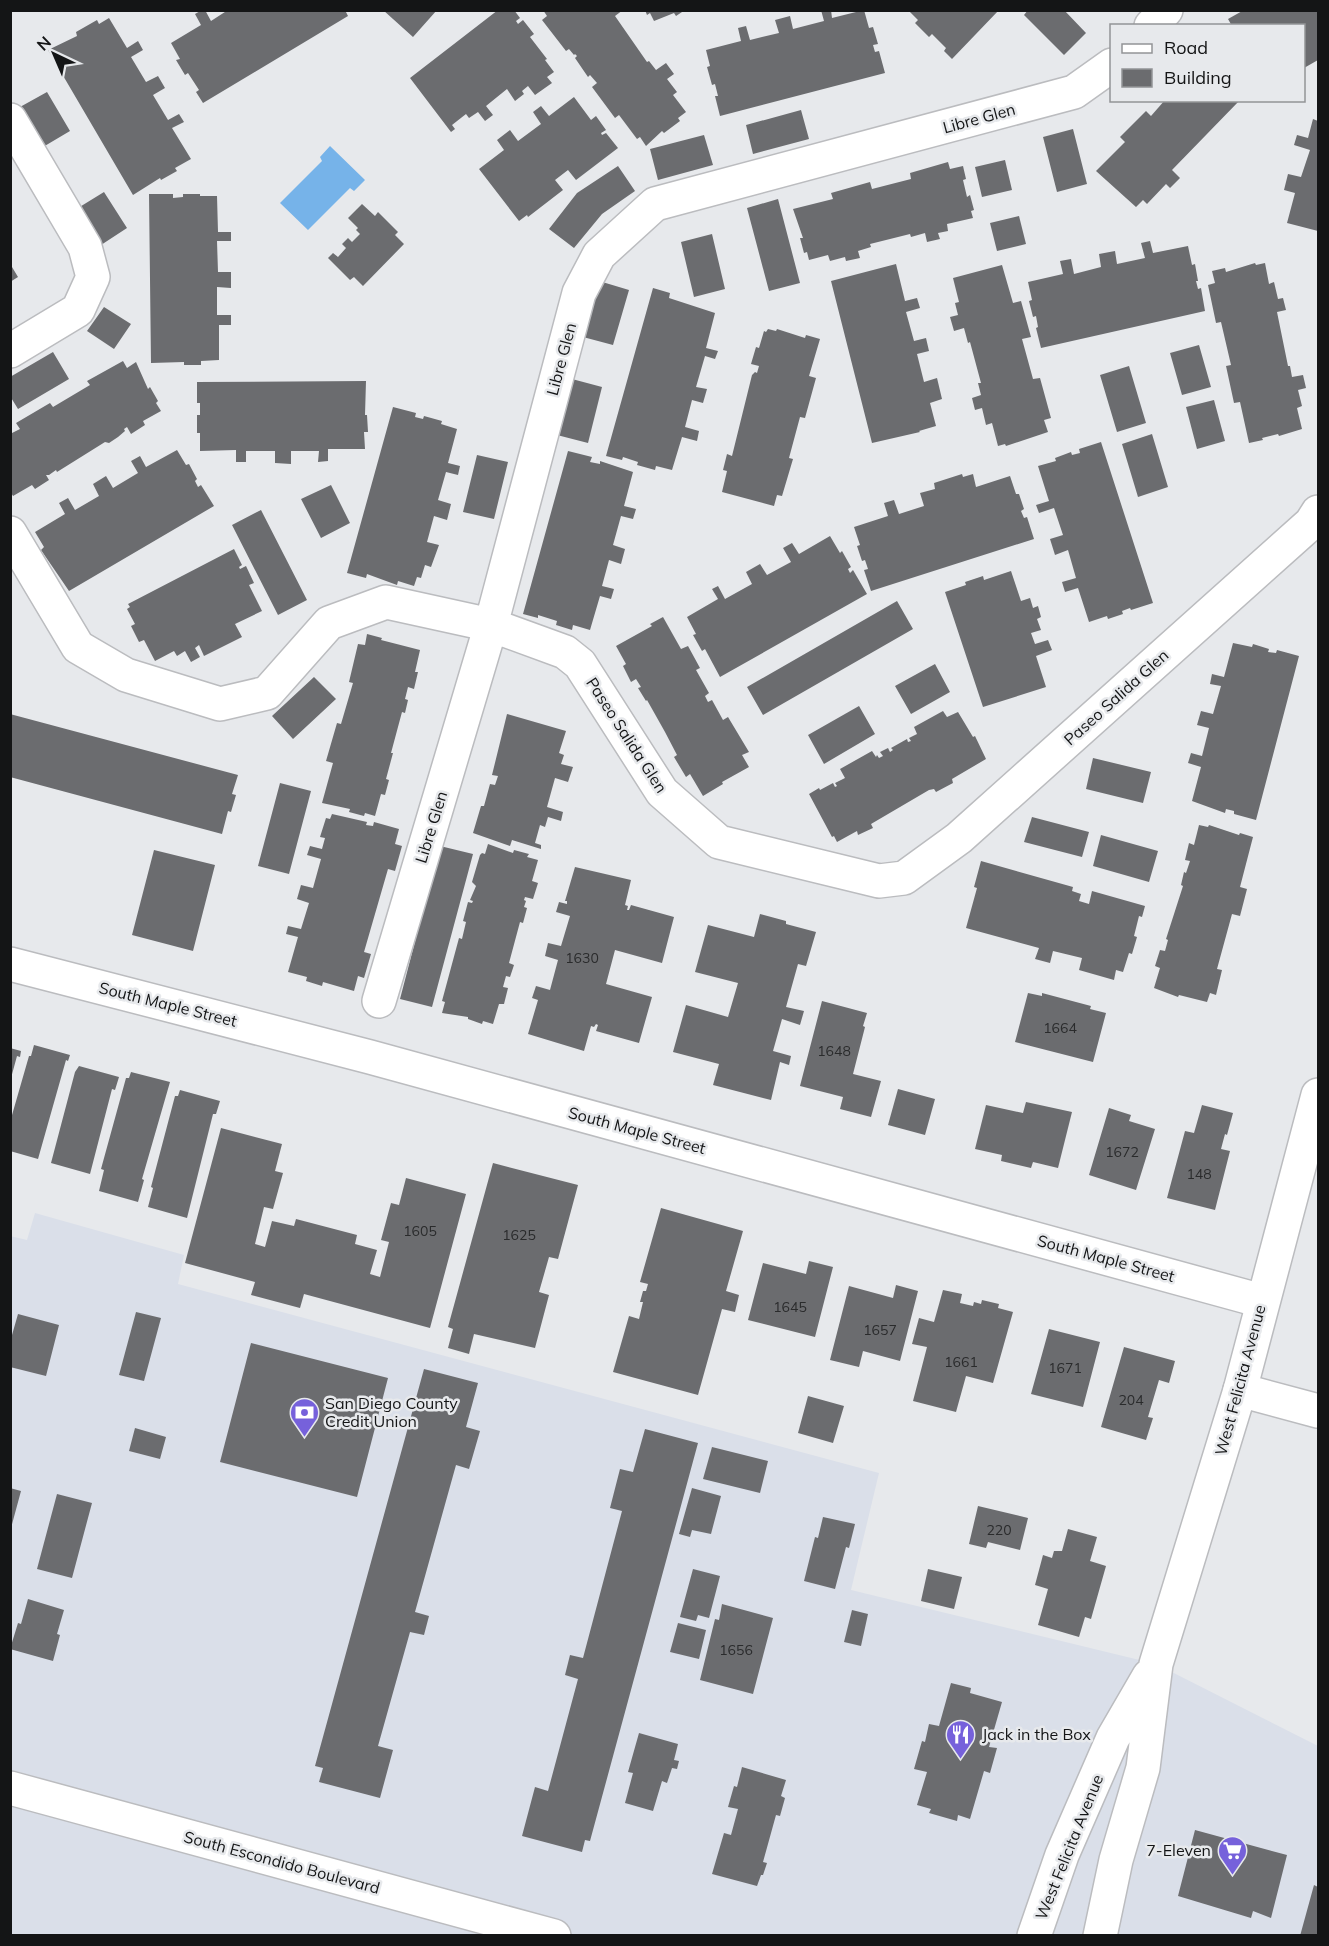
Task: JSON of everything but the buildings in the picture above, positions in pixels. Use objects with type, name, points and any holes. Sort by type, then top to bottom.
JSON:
[{"type":"street","points":[[1153,24],[1166,10]]},
{"type":"street","name":"Libre Glen","points":[[379,1001],[491,625],[579,293],[599,255],[655,204],[1074,92],[1110,65]]},
{"type":"street","points":[[10,120],[85,247],[93,277],[78,310],[10,351]]},
{"type":"street","name":"Paseo Salida Glen","points":[[10,533],[78,647],[126,675],[220,704],[267,693],[329,623],[386,602],[491,625],[565,652],[580,664],[662,792],[718,842],[879,882],[904,878],[959,838],[1311,523],[1318,512]]},
{"type":"street","name":"South Maple Street","points":[[10,964],[348,1051],[1262,1301]]},
{"type":"street","name":"West Felicita Avenue","points":[[1100,1935],[1116,1860],[1143,1768],[1156,1664],[1240,1390],[1318,1095]]},
{"type":"street","points":[[1240,1390],[1318,1411]]},
{"type":"street","name":"West Felicita Avenue","points":[[1034,1935],[1062,1855],[1113,1738],[1156,1664]]},
{"type":"street","name":"South Escondido Boulevard","points":[[10,1788],[554,1935]]},
{"type":"shaded area","points":[[35,1213],[184,1255],[178,1284],[879,1473],[851,1590],[1156,1664],[1318,1746],[1318,1935],[11,1935],[10,1236],[27,1240]]},
{"type":"water","points":[[330,146],[365,180],[354,191],[350,188],[308,230],[280,203],[322,161],[320,157]]},
{"type":"place","name":"San Diego County Credit Union","points":[[304,1438]]},
{"type":"place","name":"Jack in the Box","points":[[961,1760]]},
{"type":"place","name":"7-Eleven","points":[[1232,1876]]}]
